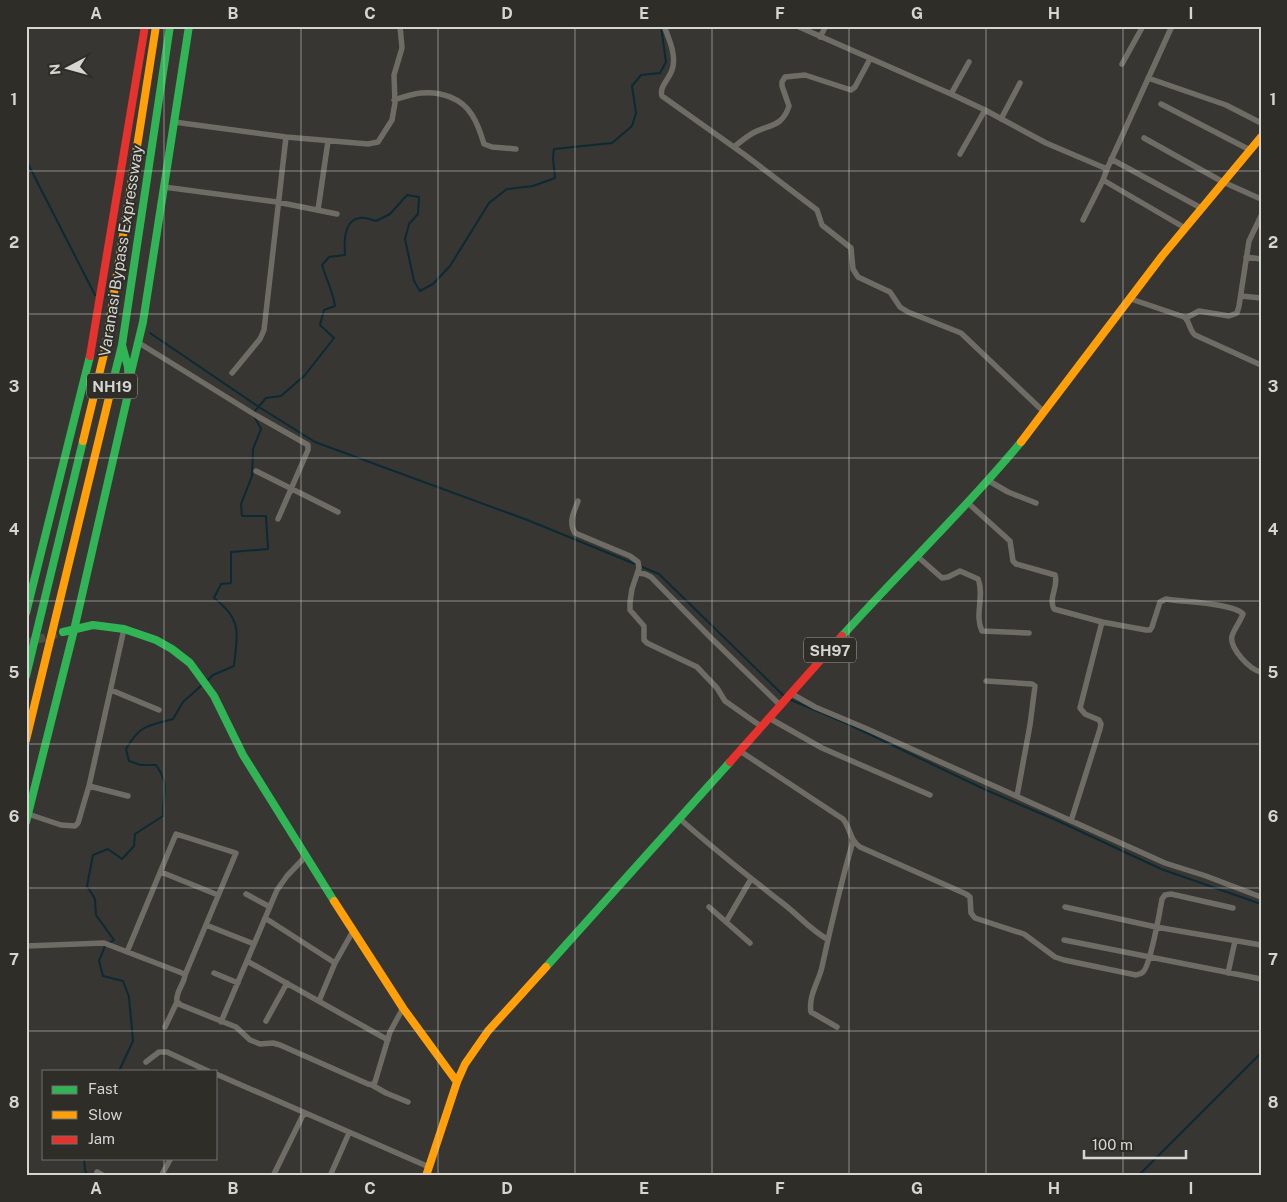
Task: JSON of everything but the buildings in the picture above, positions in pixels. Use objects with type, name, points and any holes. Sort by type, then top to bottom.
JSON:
[{"type":"main road","points":[[26,612],[93,346],[116,214],[145,26]]},
{"type":"main road","name":"Varanasi Bypass Expressway","points":[[26,676],[105,350],[156,26]]},
{"type":"main road","name":"Varanasi Bypass Expressway","points":[[26,740],[122,345],[170,26]]},
{"type":"main road","points":[[27,818],[74,630],[130,374],[139,343],[189,26]]},
{"type":"main road","name":"SH97","points":[[426,1176],[456,1082],[465,1064],[488,1031],[792,694],[874,599],[989,481],[1022,442],[1185,228],[1261,137]]},
{"type":"main road","points":[[122,345],[129,364],[130,374]]},
{"type":"main road","points":[[63,632],[92,625],[124,629],[156,640],[172,649],[190,663],[214,696],[243,755],[305,857],[403,1008],[456,1082]]},
{"type":"street","points":[[174,122],[286,137],[368,144],[378,142],[392,120],[394,75],[402,48],[400,26]]},
{"type":"street","points":[[797,26],[951,94],[1046,143],[1107,169]]},
{"type":"street","points":[[820,37],[826,26]]},
{"type":"street","points":[[1122,64],[1143,26]]},
{"type":"street","points":[[1083,220],[1172,26]]},
{"type":"street","points":[[664,27],[674,58],[672,70],[661,90],[662,96],[734,147],[817,210],[822,224],[851,248],[853,270],[858,277],[890,292],[900,307],[908,312],[961,333],[1044,412]]},
{"type":"street","points":[[734,147],[752,133],[773,126],[780,121],[789,106],[782,86],[782,82],[786,77],[805,75],[851,90],[855,87],[870,59]]},
{"type":"street","points":[[951,94],[968,62]]},
{"type":"street","points":[[1148,78],[1226,105],[1261,123]]},
{"type":"street","points":[[1002,119],[1020,83]]},
{"type":"street","points":[[394,100],[426,92],[451,97],[465,105],[472,115],[484,144],[492,148],[516,149]]},
{"type":"street","points":[[1161,104],[1250,150]]},
{"type":"street","points":[[960,154],[985,110]]},
{"type":"street","points":[[232,373],[260,339],[264,330],[277,202],[286,137]]},
{"type":"street","points":[[1144,138],[1223,182],[1261,199]]},
{"type":"street","points":[[318,210],[328,141]]},
{"type":"street","points":[[1111,159],[1201,208]]},
{"type":"street","points":[[1103,180],[1185,228]]},
{"type":"street","points":[[164,187],[277,202],[337,214]]},
{"type":"street","points":[[1131,299],[1186,318],[1199,311],[1234,315],[1237,313],[1239,306],[1249,241],[1261,216]]},
{"type":"street","points":[[1246,257],[1261,259]]},
{"type":"street","points":[[1241,296],[1261,298]]},
{"type":"street","points":[[1186,318],[1191,331],[1195,335],[1261,365]]},
{"type":"street","points":[[139,343],[257,416],[308,445],[308,450],[278,519]]},
{"type":"street","points":[[256,471],[338,512]]},
{"type":"street","points":[[989,481],[1008,492],[1036,503]]},
{"type":"street","points":[[578,501],[571,520],[571,527],[575,533],[630,556],[638,562],[638,573],[632,589],[630,610],[644,626],[644,640],[698,667],[717,688],[724,701],[762,727]]},
{"type":"street","points":[[968,503],[1010,541],[1013,562],[1055,575],[1056,580],[1051,604],[1054,609],[1102,622],[1150,630],[1160,602],[1166,599],[1212,604],[1234,609],[1243,614],[1232,636],[1234,646],[1250,668],[1261,672]]},
{"type":"street","points":[[917,556],[942,578],[960,572],[978,579],[981,586],[980,624],[982,631],[1029,633]]},
{"type":"street","points":[[638,573],[651,577],[781,706]]},
{"type":"street","points":[[26,581],[35,579]]},
{"type":"street","points":[[1071,821],[1101,724],[1099,720],[1085,714],[1080,708],[1102,622]]},
{"type":"street","points":[[27,818],[75,826],[80,817],[89,786],[124,629]]},
{"type":"street","points":[[986,681],[1032,684],[1035,686],[1017,796]]},
{"type":"street","points":[[111,690],[159,710]]},
{"type":"street","points":[[792,694],[815,707],[1165,863],[1261,897]]},
{"type":"street","points":[[769,718],[822,748],[930,795]]},
{"type":"street","points":[[740,751],[843,819],[853,841],[860,847],[966,894],[970,897],[971,913],[975,918],[1024,934],[1056,957],[1136,975],[1142,974],[1149,957],[1162,899],[1167,894],[1233,908]]},
{"type":"street","points":[[89,786],[128,796]]},
{"type":"street","points":[[680,819],[751,879],[827,939]]},
{"type":"street","points":[[127,952],[176,834],[236,853],[177,993],[177,1002],[165,1027]]},
{"type":"street","points":[[837,1028],[816,1016],[810,1008],[822,969],[827,939],[853,841]]},
{"type":"street","points":[[221,1022],[281,884],[305,857]]},
{"type":"street","points":[[160,872],[218,895]]},
{"type":"street","points":[[726,922],[751,879]]},
{"type":"street","points":[[246,894],[270,907]]},
{"type":"street","points":[[709,907],[750,943]]},
{"type":"street","points":[[1065,908],[1156,927],[1261,945]]},
{"type":"street","points":[[265,918],[335,963]]},
{"type":"street","points":[[206,925],[254,944]]},
{"type":"street","points":[[319,1001],[335,963],[353,932]]},
{"type":"street","points":[[1064,940],[1261,979]]},
{"type":"street","points":[[1228,973],[1235,941]]},
{"type":"street","points":[[26,946],[104,943],[185,975]]},
{"type":"street","points":[[247,961],[388,1040]]},
{"type":"street","points":[[214,973],[238,983]]},
{"type":"street","points":[[266,1021],[287,983]]},
{"type":"street","points":[[177,1002],[236,1027],[250,1040],[260,1044],[273,1043],[280,1045],[408,1102]]},
{"type":"street","points":[[372,1085],[375,1082],[395,1021],[403,1008]]},
{"type":"street","points":[[146,1062],[159,1052],[167,1052],[206,1070]]},
{"type":"street","points":[[218,1075],[429,1167]]},
{"type":"street","points":[[273,1176],[304,1113]]},
{"type":"street","points":[[330,1176],[349,1133]]},
{"type":"street","points":[[161,1176],[170,1160]]},
{"type":"street","points":[[97,1172],[104,1176]]},
{"type":"waterway","points":[[254,412],[266,398],[281,396],[305,375],[334,338],[320,325],[324,310],[335,306],[322,265],[329,257],[345,255],[346,233],[350,223],[362,218],[376,221],[390,214],[407,195],[419,197],[418,214],[409,224],[405,239],[414,281],[420,291],[433,284],[450,266],[489,203],[507,189],[533,186],[555,178],[554,149],[612,143],[632,126],[636,113],[632,86],[641,75],[660,73],[666,62],[661,26]]},
{"type":"waterway","points":[[26,160],[95,295]]},
{"type":"waterway","points":[[150,333],[259,407],[315,442],[530,521],[635,564]]},
{"type":"waterway","points":[[206,682],[213,675],[234,666],[237,636],[234,620],[230,613],[214,598],[221,584],[231,583],[231,552],[268,549],[266,516],[242,516],[241,504],[252,476],[253,449],[261,429],[254,416]]},
{"type":"waterway","points":[[642,567],[659,574],[783,695]]},
{"type":"waterway","points":[[109,943],[114,940],[96,915],[95,899],[87,886],[93,855],[108,849],[122,859],[134,846],[135,834],[163,816],[165,784],[161,772],[156,765],[141,765],[129,761],[126,749],[140,731],[157,723],[173,719],[183,702],[202,685]]},
{"type":"waterway","points":[[791,700],[848,724],[986,790],[1161,869],[1261,904]]},
{"type":"waterway","points":[[105,946],[99,961],[103,976],[123,981],[129,997],[133,1041],[119,1070]]},
{"type":"waterway","points":[[1138,1176],[1261,1053]]},
{"type":"waterway","points":[[84,1160],[85,1170],[88,1176]]},
{"type":"tunnel","points":[[26,643],[63,632]]},
{"type":"traffic: fast","points":[[113,381],[122,345],[170,26]]},
{"type":"traffic: fast","points":[[131,372],[143,322],[189,26]]},
{"type":"traffic: fast","points":[[26,822],[74,630],[129,390],[128,367],[122,345]]},
{"type":"traffic: fast","points":[[26,613],[90,356]]},
{"type":"traffic: fast","points":[[26,676],[83,441]]},
{"type":"traffic: fast","points":[[842,636],[978,492],[1021,442]]},
{"type":"traffic: fast","points":[[63,632],[93,625],[124,629],[156,640],[172,649],[190,663],[214,696],[243,755],[334,901]]},
{"type":"traffic: fast","points":[[546,967],[730,762]]},
{"type":"traffic: slow","points":[[83,441],[105,350],[156,26]]},
{"type":"traffic: slow","points":[[1021,442],[1162,256],[1261,137]]},
{"type":"traffic: slow","points":[[26,740],[113,381]]},
{"type":"traffic: slow","points":[[334,901],[403,1008],[457,1082]]},
{"type":"traffic: slow","points":[[426,1176],[457,1082],[465,1064],[488,1031],[546,967]]},
{"type":"traffic: jam","points":[[90,356],[145,26]]},
{"type":"traffic: jam","points":[[730,762],[842,636]]}]
